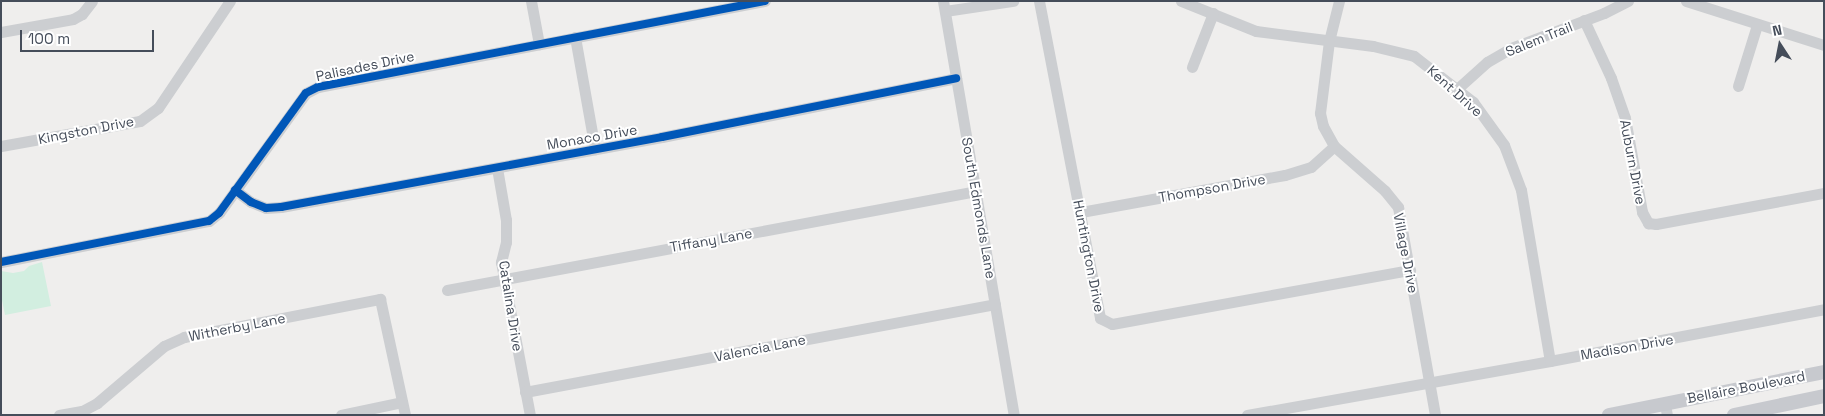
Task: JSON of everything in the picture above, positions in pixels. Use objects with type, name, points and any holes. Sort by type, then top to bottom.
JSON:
[{"type":"main road","name":"Bellaire Boulevard","points":[[1609,415],[1666,409],[1824,372]]},
{"type":"main road","name":"Bellaire Boulevard","points":[[1734,415],[1824,396]]},
{"type":"street","points":[[1,32],[73,19],[82,14],[92,1]]},
{"type":"street","name":"Kingston Drive","points":[[1,146],[140,121],[158,108],[230,1]]},
{"type":"street","points":[[531,1],[539,44]]},
{"type":"street","name":"Palisades Drive","points":[[1,262],[209,221],[219,213],[306,93],[342,81],[765,1]]},
{"type":"street","points":[[944,6],[1012,1]]},
{"type":"street","name":"Huntington Drive","points":[[1039,1],[1100,318],[1112,324],[1410,270]]},
{"type":"street","name":"Kent Drive","points":[[1181,1],[1256,31],[1329,42],[1373,46],[1414,56],[1458,89],[1484,115],[1504,145],[1520,190],[1550,361]]},
{"type":"street","name":"Village Drive","points":[[1339,1],[1329,42],[1320,113],[1323,126],[1334,146],[1385,191],[1398,207],[1435,415]]},
{"type":"street","name":"Salem Trail","points":[[1458,89],[1487,62],[1511,48],[1628,1]]},
{"type":"street","points":[[1686,1],[1756,25],[1824,45]]},
{"type":"street","name":"South Edmonds Lane","points":[[944,6],[1014,415]]},
{"type":"street","points":[[1192,67],[1213,13]]},
{"type":"street","name":"Auburn Drive","points":[[1584,20],[1611,78],[1625,118],[1642,212],[1648,223],[1656,224],[1824,193]]},
{"type":"street","points":[[1738,86],[1756,25]]},
{"type":"street","points":[[575,38],[595,149]]},
{"type":"street","name":"Monaco Drive","points":[[235,190],[251,202],[266,208],[497,168],[956,78]]},
{"type":"street","name":"Thompson Drive","points":[[1081,212],[1286,175],[1311,167],[1334,146]]},
{"type":"street","name":"Catalina Drive","points":[[497,168],[506,220],[506,242],[501,262],[530,415]]},
{"type":"street","name":"Tiffany Lane","points":[[447,290],[976,191]]},
{"type":"street","name":"Witherby Lane","points":[[59,415],[82,411],[97,403],[164,346],[184,337],[380,299],[402,402]]},
{"type":"street","name":"Valencia Lane","points":[[525,392],[995,304]]},
{"type":"street","name":"Madison Drive","points":[[1246,415],[1550,361],[1824,309]]},
{"type":"street","points":[[341,415],[402,402],[404,415]]},
{"type":"green space","points":[[42,262],[51,306],[5,315],[1,295],[1,271],[13,273],[24,271],[29,266]]},
{"type":"cycle path","points":[[1,262],[209,221],[219,213],[306,93],[318,87],[765,1]]},
{"type":"cycle path","points":[[235,190],[251,202],[266,208],[281,207],[662,137],[956,78]]}]
